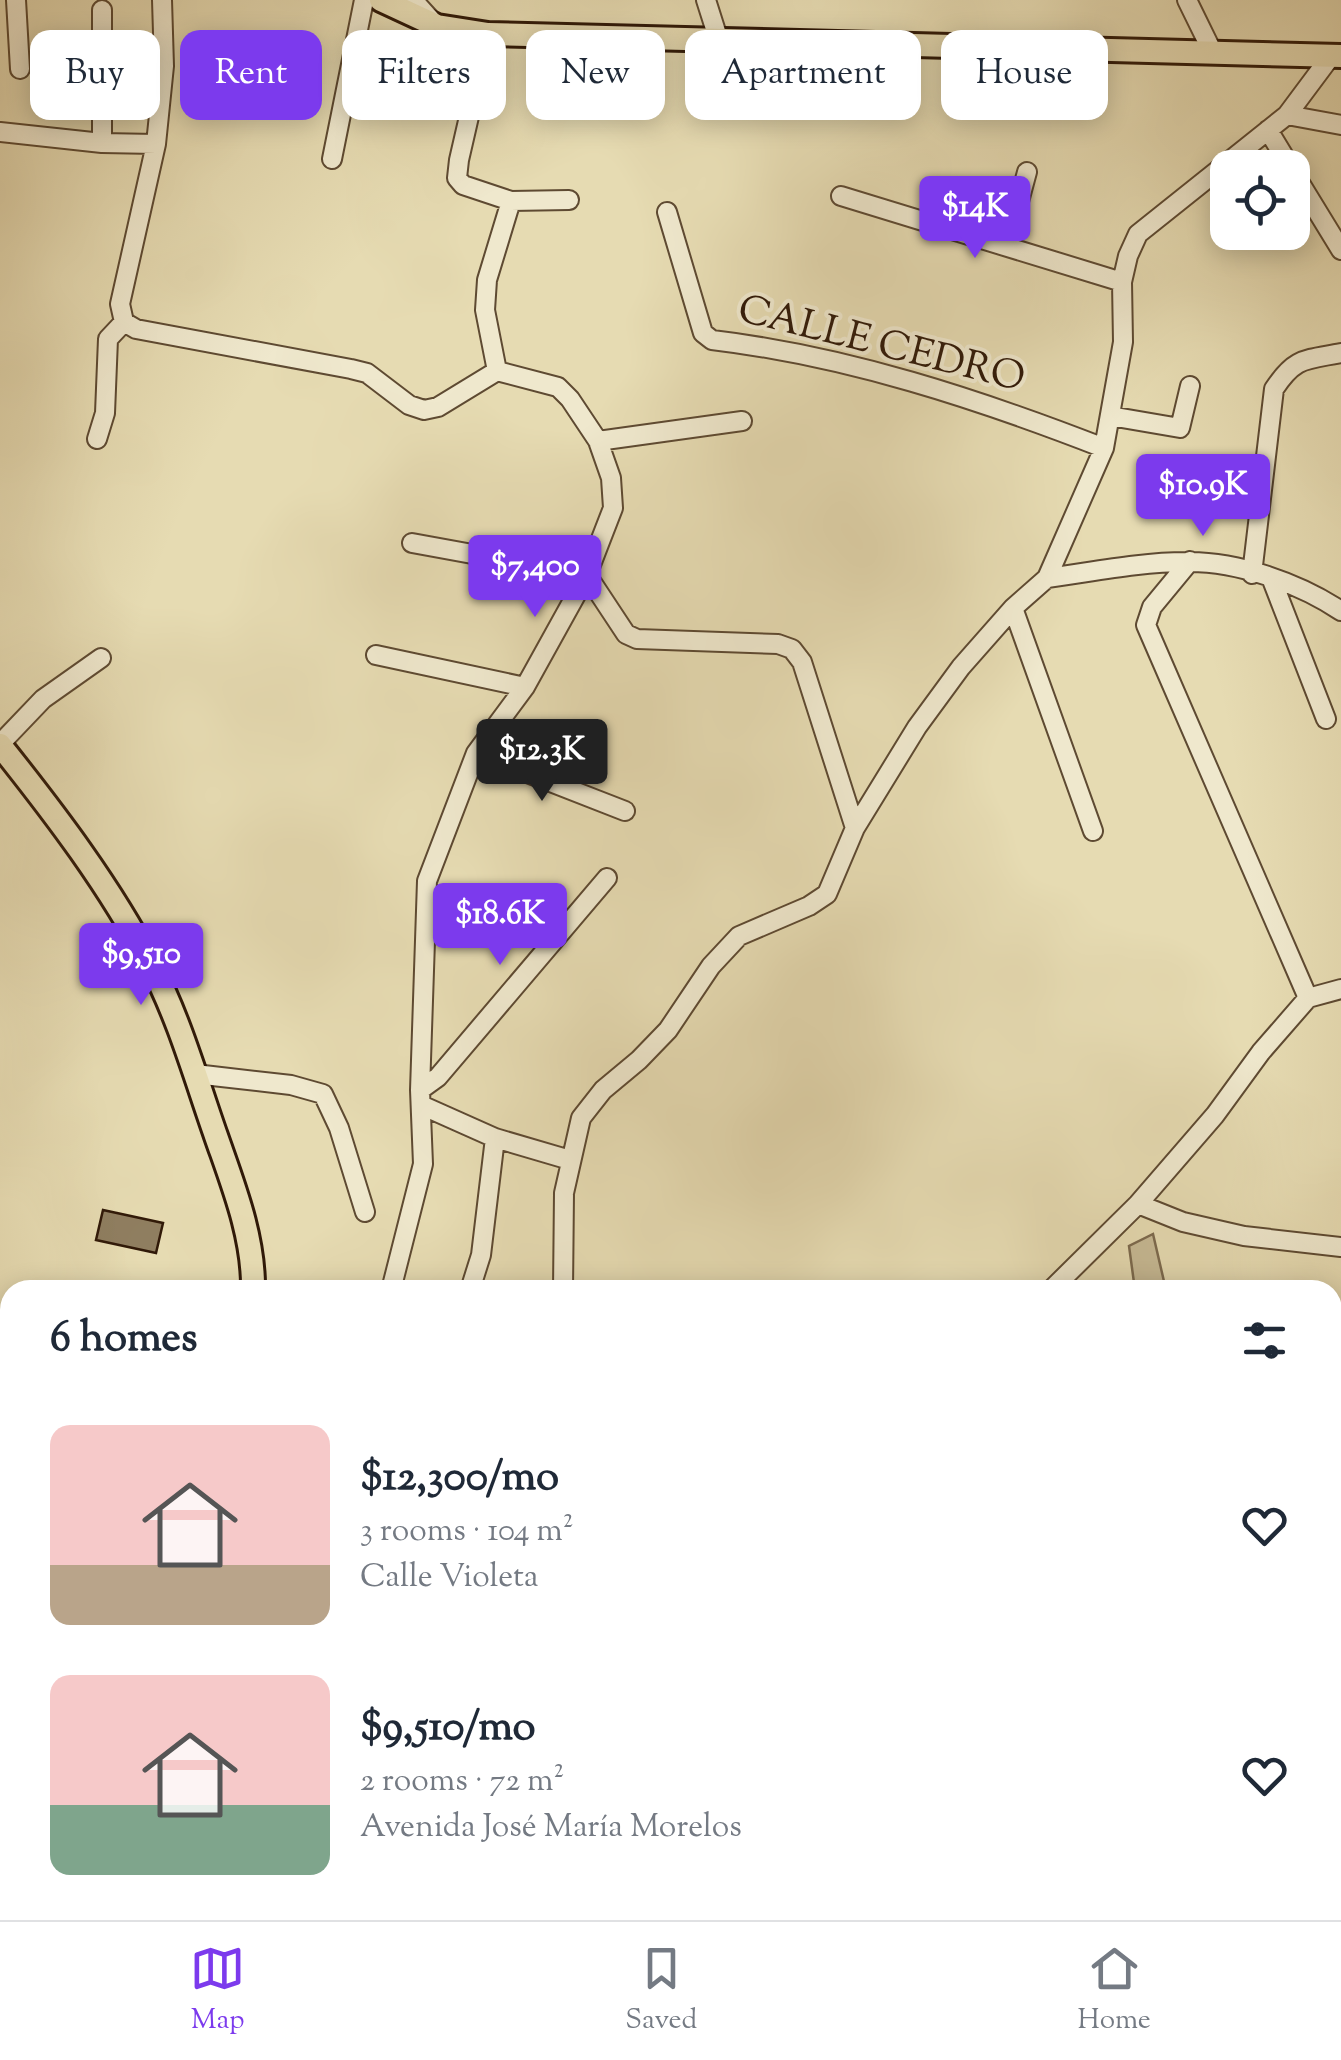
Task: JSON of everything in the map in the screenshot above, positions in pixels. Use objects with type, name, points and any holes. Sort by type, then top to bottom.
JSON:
[{"type":"main road","points":[[381,0],[437,26],[462,30]]},
{"type":"main road","points":[[506,35],[685,41]]},
{"type":"main road","points":[[921,46],[1336,56]]},
{"type":"main road","points":[[0,745],[63,824],[152,965],[236,1193],[254,1262],[253,1280]]},
{"type":"street","points":[[16,0],[20,69]]},
{"type":"street","points":[[162,0],[164,66],[156,144],[120,304],[124,322],[136,329],[367,373],[410,405],[424,410],[438,407],[498,371],[558,388],[598,441],[614,495],[613,508],[587,576],[526,687],[476,753],[427,881],[421,1180],[395,1280]]},
{"type":"street","points":[[332,158],[364,0]]},
{"type":"street","points":[[412,0],[437,26]]},
{"type":"street","points":[[706,0],[715,30]]},
{"type":"street","points":[[1187,0],[1212,51]]},
{"type":"street","points":[[102,10],[102,143]]},
{"type":"street","points":[[562,1280],[564,1193],[581,1118],[603,1090],[668,1030],[711,966],[739,936],[810,906],[828,894],[856,828],[917,728],[961,667],[1046,578],[1104,448],[1123,342],[1122,282],[1138,234],[1287,115],[1336,56]]},
{"type":"street","points":[[1287,115],[1341,126]]},
{"type":"street","points":[[468,120],[458,160],[458,178],[463,185],[511,201],[569,200]]},
{"type":"street","points":[[1268,130],[1280,150]]},
{"type":"street","points":[[0,132],[102,143],[156,144]]},
{"type":"street","points":[[1007,246],[1027,172]]},
{"type":"street","points":[[841,196],[1122,282]]},
{"type":"street","points":[[1310,199],[1341,250]]},
{"type":"street","points":[[498,371],[485,310],[487,280],[511,201]]},
{"type":"street","name":"CALLE CEDRO","points":[[667,212],[703,333],[712,340],[860,368],[994,406],[1104,448]]},
{"type":"street","points":[[97,439],[105,414],[108,339],[124,322]]},
{"type":"street","points":[[1252,574],[1274,389],[1288,367],[1341,353]]},
{"type":"street","points":[[1110,416],[1180,428],[1190,386]]},
{"type":"street","points":[[598,441],[742,421]]},
{"type":"street","points":[[412,543],[587,576],[626,634],[637,639],[778,644],[792,649],[802,662],[856,828]]},
{"type":"street","points":[[1046,578],[1190,562],[1272,580],[1302,590],[1341,611]]},
{"type":"street","points":[[1190,562],[1152,607],[1146,625],[1308,998]]},
{"type":"street","points":[[1272,580],[1326,719]]},
{"type":"street","points":[[1014,608],[1093,831]]},
{"type":"street","points":[[376,655],[526,687]]},
{"type":"street","points":[[0,745],[42,699],[101,658]]},
{"type":"street","points":[[476,753],[625,811]]},
{"type":"street","points":[[421,1097],[607,878]]},
{"type":"street","points":[[1061,1280],[1138,1204],[1308,998],[1341,989]]},
{"type":"street","points":[[195,1074],[291,1084],[323,1094],[339,1128],[365,1212]]},
{"type":"street","points":[[421,1097],[495,1138],[570,1160]]},
{"type":"street","points":[[473,1280],[481,1255],[495,1138]]},
{"type":"street","points":[[1138,1204],[1183,1222],[1244,1236],[1341,1247]]},
{"type":"shaded area","points":[[1153,1234],[1164,1280],[1134,1280],[1129,1246]]},
{"type":"building","points":[[103,1210],[163,1223],[156,1253],[96,1240]]}]
